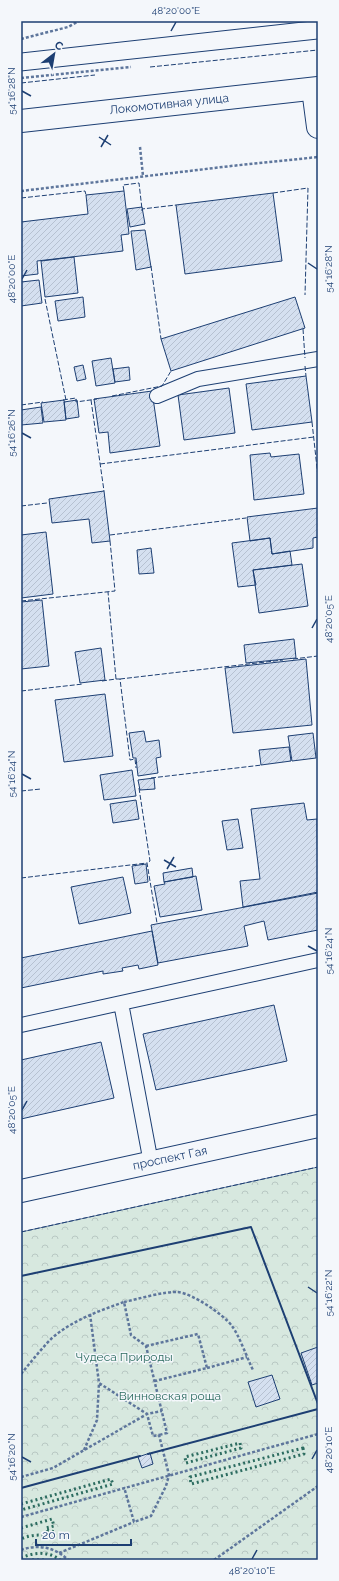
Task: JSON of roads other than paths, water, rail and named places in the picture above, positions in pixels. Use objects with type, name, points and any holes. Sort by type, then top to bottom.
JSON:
[{"type":"main road","name":"Локомотивная улица","points":[[21,121],[316,88]]},
{"type":"main road","points":[[316,88],[318,127]]},
{"type":"main road","name":"проспект Гая","points":[[21,1191],[318,1126]]},
{"type":"lane","points":[[157,396],[198,379],[318,359]]},
{"type":"lane","points":[[21,1025],[318,960]]},
{"type":"lane","points":[[121,1003],[151,1163]]},
{"type":"tram line","points":[[21,53],[312,21]]},
{"type":"tram line","points":[[21,71],[318,39]]},
{"type":"park label","name":"Чудеса Природы","points":[[124,1357]]},
{"type":"park label","name":"Винновская роща","points":[[170,1396]]}]
